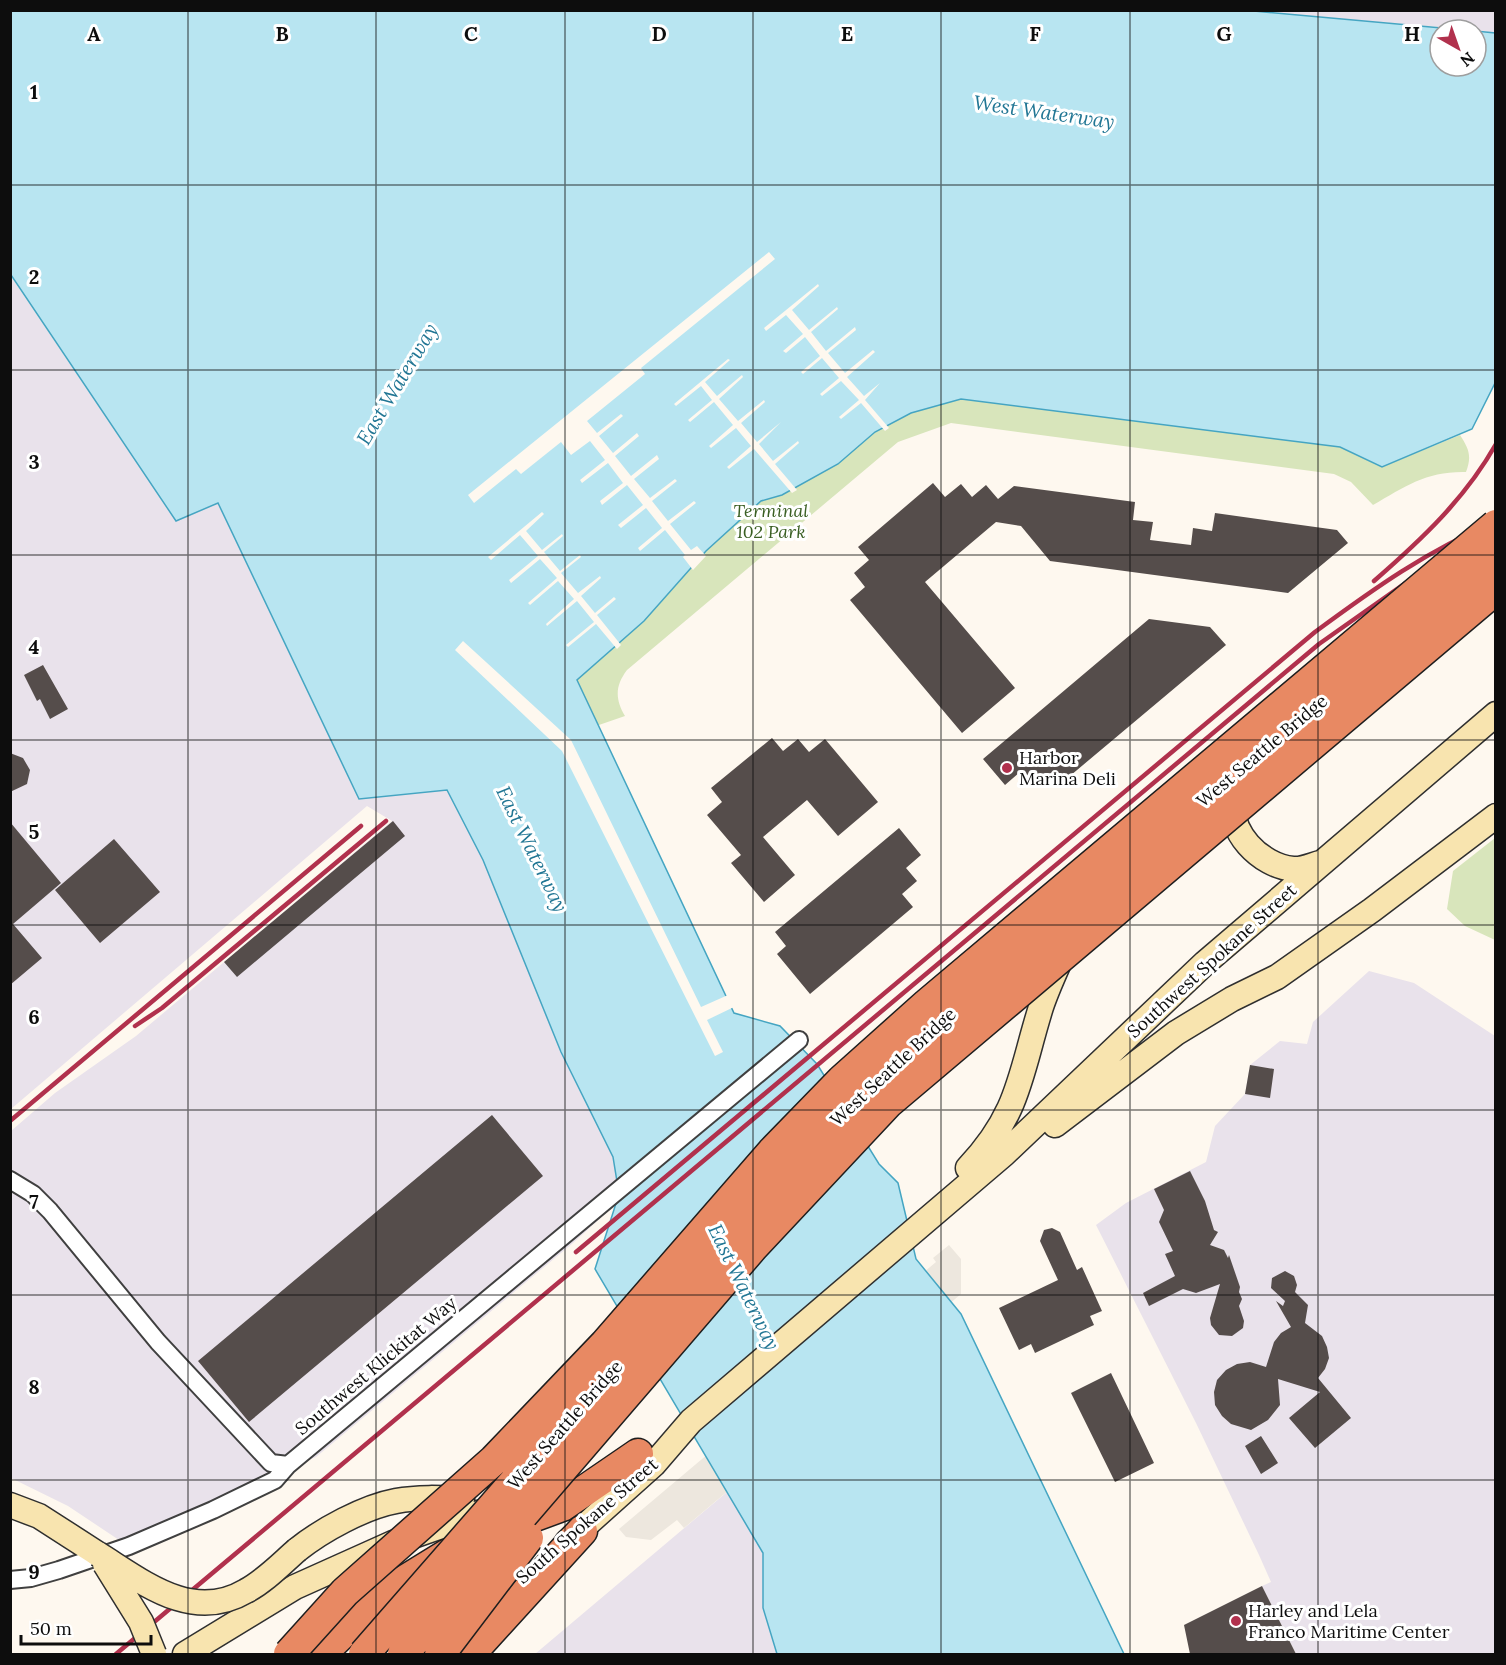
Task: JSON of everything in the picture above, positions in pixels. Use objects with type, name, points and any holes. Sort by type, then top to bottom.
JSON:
[{"type":"highway","points":[[289,1654],[345,1592],[494,1461],[550,1403],[667,1275],[772,1152],[842,1080],[927,1004],[1496,525]]},
{"type":"highway","name":"West Seattle Bridge","points":[[364,1654],[747,1216],[850,1104],[939,1022],[1496,556]]},
{"type":"highway","name":"West Seattle Bridge","points":[[403,1654],[813,1180],[888,1103],[1496,589]]},
{"type":"highway","points":[[440,1654],[684,1328]]},
{"type":"highway","points":[[321,1654],[383,1594],[435,1560],[497,1530],[562,1506],[638,1454]]},
{"type":"highway","points":[[470,1654],[582,1531]]},
{"type":"main road","points":[[934,1215],[941,1196],[989,1144],[1007,1115],[1021,1083],[1042,1006],[1067,943],[1083,916],[1114,883],[1288,735],[1470,586],[1496,571]]},
{"type":"main road","points":[[1320,863],[1295,869],[1276,866],[1253,851],[1238,828],[1233,804],[1242,776],[1285,751],[1425,636],[1471,612],[1496,604]]},
{"type":"main road","name":"Southwest Spokane Street","points":[[691,1421],[1004,1154],[1205,963],[1496,714]]},
{"type":"main road","points":[[934,1215],[956,1207],[979,1192],[1066,1116],[1176,1033],[1232,999],[1277,977],[1372,910],[1496,816]]},
{"type":"main road","name":"South Spokane Street","points":[[185,1654],[295,1587],[393,1543],[515,1501],[582,1483],[638,1454],[691,1421]]},
{"type":"main road","name":"South Spokane Street","points":[[435,1654],[495,1600],[582,1531],[654,1464],[691,1421]]},
{"type":"main road","points":[[10,1505],[39,1516],[163,1595],[180,1601],[201,1603],[230,1599],[246,1592],[297,1550],[339,1523],[394,1501],[419,1498],[515,1501]]},
{"type":"main road","points":[[98,1554],[141,1622],[154,1654]]},
{"type":"street","name":"Southwest Klickitat Way","points":[[10,1580],[31,1578],[59,1570],[129,1546],[275,1480],[288,1465],[799,1040]]},
{"type":"street","points":[[10,1180],[33,1194],[50,1211],[158,1342],[271,1463],[288,1465]]},
{"type":"shaded area","points":[[1243,11],[1495,11],[1495,33],[1488,32],[1488,18],[1428,18],[1428,26]]},
{"type":"shaded area","points":[[10,275],[176,521],[218,503],[359,799],[447,790],[483,860],[561,1052],[613,1157],[619,1194],[616,1204],[573,1243],[316,1457],[119,1540],[68,1506],[11,1478],[11,1131],[55,1093],[136,1036],[392,821],[367,806],[11,1109]]},
{"type":"shaded area","points":[[1369,971],[1414,983],[1495,1036],[1495,1654],[1296,1654],[1262,1586],[1271,1582],[1259,1555],[1196,1423],[1096,1225],[1126,1203],[1206,1162],[1215,1126],[1245,1094],[1250,1065],[1280,1041],[1307,1044],[1313,1022]]},
{"type":"shaded area","points":[[949,1245],[961,1259],[961,1294],[684,1528],[677,1520],[651,1540],[626,1537],[619,1529],[936,1262],[933,1258]]},
{"type":"shaded area","points":[[727,1492],[763,1553],[763,1607],[777,1654],[535,1654]]},
{"type":"green space","name":"Terminal 102 Park","points":[[961,399],[1340,447],[1382,467],[1460,435],[1467,449],[1469,461],[1466,472],[1452,472],[1428,477],[1373,505],[1351,482],[1334,474],[951,423],[898,442],[627,670],[618,687],[619,704],[625,716],[596,726],[577,680],[644,621],[706,551],[761,501],[782,495],[838,464],[875,432],[911,413]]},
{"type":"green space","points":[[1495,838],[1495,940],[1465,926],[1447,909],[1453,871]]},
{"type":"water","points":[[1243,10],[1428,27],[1428,78],[1488,78],[1488,32],[1495,33],[1495,383],[1472,429],[1382,467],[1340,447],[961,399],[911,413],[875,432],[838,464],[782,495],[761,501],[706,551],[644,621],[577,680],[734,1013],[780,1026],[817,1064],[879,1164],[898,1183],[916,1259],[961,1314],[1124,1654],[777,1654],[763,1608],[763,1553],[595,1269],[619,1194],[613,1157],[561,1052],[483,860],[447,790],[359,799],[218,503],[176,521],[11,275],[11,11]]},
{"type":"pier","points":[[769,252],[775,259],[641,368],[645,374],[587,421],[597,433],[621,414],[623,416],[599,436],[613,453],[637,433],[639,436],[615,456],[631,476],[657,455],[659,459],[634,479],[650,498],[675,479],[677,481],[652,501],[668,521],[694,501],[696,503],[670,524],[691,550],[697,546],[706,556],[693,570],[683,557],[685,555],[665,530],[640,551],[638,548],[662,528],[646,508],[621,528],[618,525],[643,505],[627,485],[602,505],[600,501],[623,483],[608,463],[582,483],[580,480],[605,460],[590,441],[571,455],[561,442],[521,474],[516,469],[474,503],[468,495]]},
{"type":"pier","points":[[818,284],[819,286],[792,310],[809,330],[837,307],[838,309],[811,332],[826,351],[855,327],[856,330],[828,353],[845,373],[873,350],[875,352],[847,377],[864,396],[880,383],[865,400],[889,428],[885,431],[861,403],[841,419],[839,417],[859,400],[841,381],[822,396],[820,394],[839,378],[822,358],[803,374],[801,372],[820,356],[805,337],[786,353],[783,351],[803,334],[786,315],[766,331],[764,328]]},
{"type":"pier","points":[[728,359],[730,360],[705,382],[717,396],[742,375],[743,377],[719,399],[738,421],[764,400],[765,402],[741,423],[757,442],[781,422],[759,444],[773,461],[798,441],[799,443],[775,464],[797,490],[792,493],[754,449],[729,469],[727,467],[751,446],[736,428],[711,448],[709,446],[733,425],[714,402],[690,422],[688,420],[712,400],[701,386],[676,406],[674,404]]},
{"type":"pier","points":[[542,512],[544,514],[526,531],[542,550],[562,534],[563,536],[544,552],[560,571],[580,555],[581,557],[561,573],[578,593],[600,576],[601,578],[581,596],[595,613],[614,597],[616,599],[597,615],[621,645],[617,649],[596,624],[568,647],[566,645],[594,622],[577,601],[547,626],[546,624],[574,599],[558,581],[530,605],[528,603],[557,578],[540,559],[511,583],[509,580],[538,556],[520,535],[491,560],[488,557]]},
{"type":"pier","points":[[463,641],[571,740],[701,1007],[728,995],[734,1007],[707,1020],[723,1052],[715,1056],[562,751],[455,650]]},
{"type":"building","points":[[933,483],[945,497],[961,484],[972,497],[986,485],[998,499],[1014,486],[1135,502],[1133,520],[1153,522],[1150,540],[1191,545],[1193,528],[1212,531],[1215,513],[1337,530],[1348,543],[1288,593],[1050,561],[1021,526],[996,522],[925,582],[1015,688],[962,733],[850,600],[865,587],[854,573],[869,560],[858,547]]},
{"type":"building","points":[[1149,619],[1210,627],[1226,645],[1058,786],[1047,773],[1032,786],[1020,772],[1005,785],[983,759]]},
{"type":"building","points":[[43,665],[68,709],[50,719],[40,699],[37,701],[24,675]]},
{"type":"building","points":[[772,738],[783,751],[798,739],[809,752],[825,739],[878,802],[838,836],[807,800],[763,837],[795,875],[764,902],[731,863],[741,855],[707,815],[722,802],[711,788]]},
{"type":"building","points":[[10,753],[23,758],[30,770],[27,784],[10,792]]},
{"type":"building","points":[[393,821],[405,836],[237,977],[224,962]]},
{"type":"building","points":[[10,822],[61,883],[13,924],[42,958],[10,985]]},
{"type":"building","points":[[899,828],[921,855],[906,868],[917,881],[902,894],[913,907],[810,994],[777,954],[786,946],[775,932]]},
{"type":"building","points":[[114,839],[160,892],[100,943],[55,890]]},
{"type":"building","points":[[1250,1065],[1274,1069],[1270,1098],[1245,1094]]},
{"type":"building","points":[[492,1115],[543,1176],[249,1422],[198,1361]]},
{"type":"building","points":[[1190,1171],[1205,1201],[1214,1230],[1218,1232],[1210,1245],[1224,1250],[1228,1258],[1229,1255],[1240,1287],[1239,1292],[1242,1299],[1239,1306],[1244,1321],[1243,1328],[1232,1336],[1219,1335],[1211,1325],[1210,1318],[1220,1284],[1196,1293],[1183,1289],[1149,1306],[1143,1293],[1175,1276],[1165,1254],[1173,1251],[1159,1222],[1164,1210],[1154,1189]]},
{"type":"building","points":[[1052,1228],[1060,1232],[1077,1270],[1082,1267],[1102,1311],[1090,1316],[1094,1325],[1035,1353],[1031,1344],[1019,1350],[999,1308],[1058,1280],[1040,1241],[1044,1230]]},
{"type":"building","points":[[1285,1271],[1294,1276],[1297,1285],[1295,1292],[1308,1305],[1305,1323],[1322,1336],[1327,1347],[1329,1358],[1318,1378],[1351,1418],[1315,1448],[1289,1418],[1320,1392],[1278,1379],[1280,1405],[1268,1420],[1251,1430],[1231,1424],[1215,1405],[1214,1392],[1217,1380],[1226,1370],[1237,1364],[1250,1362],[1266,1367],[1274,1342],[1281,1333],[1291,1327],[1276,1301],[1283,1306],[1285,1301],[1271,1288],[1272,1278]]},
{"type":"building","points":[[1111,1373],[1154,1463],[1115,1482],[1071,1393]]},
{"type":"building","points":[[1261,1436],[1278,1463],[1261,1474],[1245,1446]]},
{"type":"building","name":"Harley and Lela Franco Maritime Center","points":[[1262,1586],[1296,1654],[1190,1654],[1184,1625]]},
{"type":"railway","points":[[1374,581],[1441,518],[1470,483],[1496,444]]},
{"type":"railway","points":[[576,1252],[1315,632],[1424,558],[1496,522]]},
{"type":"railway","points":[[116,1654],[1319,644],[1431,565],[1496,537]]},
{"type":"railway","points":[[135,1026],[162,1008],[386,821]]},
{"type":"railway","points":[[10,1121],[361,826]]},
{"type":"place","name":"Harbor Marina Deli","points":[[1007,768]]},
{"type":"place","name":"Harley and Lela Franco Maritime Center","points":[[1236,1621]]},
{"type":"water label","name":"West Waterway","points":[[1044,112]]},
{"type":"water label","name":"East Waterway","points":[[397,384]]},
{"type":"water label","name":"East Waterway","points":[[532,849]]},
{"type":"water label","name":"East Waterway","points":[[744,1287]]}]
